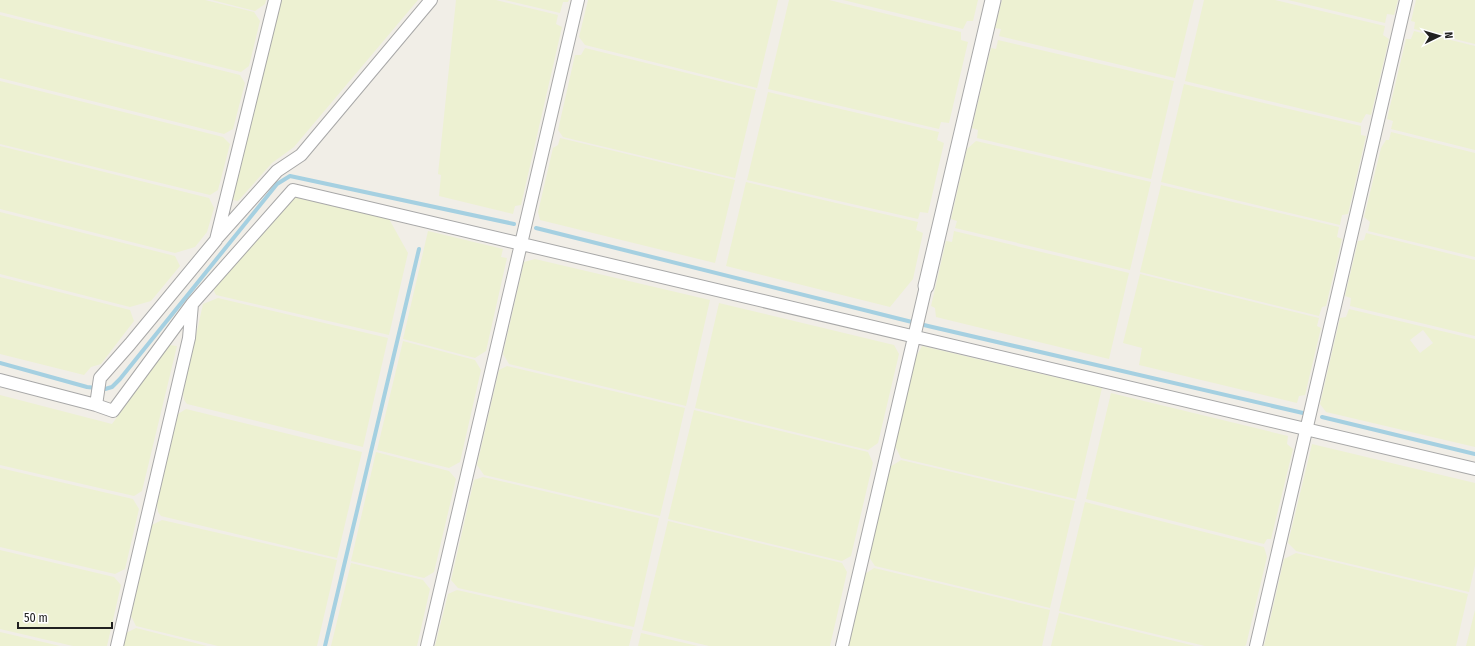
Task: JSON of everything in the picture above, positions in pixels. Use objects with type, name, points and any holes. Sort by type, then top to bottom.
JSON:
[{"type":"street","points":[[216,240],[275,0]]},
{"type":"street","points":[[97,401],[100,378],[276,171],[301,155],[431,0]]},
{"type":"street","points":[[427,646],[578,0]]},
{"type":"street","points":[[842,646],[993,0]]},
{"type":"street","points":[[1256,646],[1406,0]]},
{"type":"street","points":[[0,380],[97,401],[113,411],[192,304],[293,190],[520,244],[915,333],[1307,430],[1475,469]]},
{"type":"street","points":[[117,646],[189,338],[192,304]]},
{"type":"green space","points":[[0,0],[205,0],[254,12],[260,21],[249,66],[241,72],[0,12]]},
{"type":"green space","points":[[212,0],[266,0],[265,4],[255,11]]},
{"type":"green space","points":[[279,0],[418,0],[294,147],[272,163],[238,201],[233,200],[235,192],[231,189]]},
{"type":"green space","points":[[456,0],[496,0],[558,15],[556,24],[562,27],[521,205],[515,206],[513,214],[439,196],[441,175],[438,174]]},
{"type":"green space","points":[[505,0],[569,0],[568,2],[563,2],[560,13]]},
{"type":"green space","points":[[588,0],[778,0],[757,88],[585,45],[579,37]]},
{"type":"green space","points":[[789,0],[829,0],[961,32],[961,40],[968,42],[949,123],[941,122],[939,129],[768,89]]},
{"type":"green space","points":[[843,0],[978,0],[973,21],[967,21],[963,29]]},
{"type":"green space","points":[[1002,0],[1194,0],[1175,78],[999,36],[1001,29],[995,28]]},
{"type":"green space","points":[[1204,0],[1275,0],[1385,26],[1383,35],[1389,39],[1371,115],[1366,114],[1361,123],[1185,81]]},
{"type":"green space","points":[[1288,0],[1398,0],[1394,15],[1387,14],[1385,23]]},
{"type":"green space","points":[[1416,0],[1475,0],[1475,44],[1414,29],[1415,22],[1411,21]]},
{"type":"green space","points":[[0,15],[240,75],[245,83],[233,129],[224,134],[0,78]]},
{"type":"green space","points":[[1414,31],[1475,46],[1475,150],[1391,129],[1393,121],[1387,119],[1406,39],[1411,39]]},
{"type":"green space","points":[[998,40],[1174,81],[1151,179],[977,138],[978,130],[972,128],[991,48],[996,49]]},
{"type":"green space","points":[[585,48],[756,90],[735,178],[563,137],[558,130],[575,55],[581,55]]},
{"type":"green space","points":[[0,81],[223,137],[230,144],[218,190],[210,195],[0,144]]},
{"type":"green space","points":[[1184,84],[1361,126],[1361,135],[1366,136],[1348,214],[1342,215],[1340,225],[1161,182]]},
{"type":"green space","points":[[768,92],[939,132],[937,140],[944,143],[928,213],[920,212],[918,219],[747,180]]},
{"type":"green space","points":[[1391,132],[1475,153],[1475,257],[1368,231],[1370,222],[1364,217],[1381,148],[1386,140],[1389,140]]},
{"type":"green space","points":[[560,138],[735,180],[715,263],[540,220],[538,212],[553,148],[558,145]]},
{"type":"green space","points":[[976,141],[1151,182],[1130,270],[955,228],[957,221],[951,219],[967,149]]},
{"type":"green space","points":[[0,146],[209,198],[214,208],[207,232],[195,247],[175,253],[0,209]]},
{"type":"green space","points":[[746,182],[918,222],[916,230],[923,233],[913,279],[890,307],[726,266]]},
{"type":"green space","points":[[1161,185],[1339,227],[1337,237],[1342,239],[1326,306],[1322,307],[1319,316],[1140,272]]},
{"type":"green space","points":[[294,198],[389,219],[408,253],[389,335],[216,295],[214,291],[215,286]]},
{"type":"green space","points":[[0,212],[175,256],[180,266],[151,301],[130,307],[0,274]]},
{"type":"green space","points":[[428,231],[503,249],[501,257],[507,258],[486,351],[475,358],[403,339]]},
{"type":"green space","points":[[954,231],[1129,273],[1109,359],[936,317],[935,308],[931,306],[946,241],[952,242]]},
{"type":"green space","points":[[1366,233],[1475,260],[1475,336],[1350,306],[1351,298],[1345,296],[1358,241],[1364,240]]},
{"type":"green space","points":[[535,259],[710,300],[686,406],[509,364],[503,354],[524,262]]},
{"type":"green space","points":[[1140,274],[1319,318],[1317,326],[1321,328],[1305,395],[1299,396],[1297,403],[1139,365],[1142,348],[1123,343]]},
{"type":"green space","points":[[0,277],[130,310],[134,321],[101,364],[91,367],[84,375],[0,354]]},
{"type":"green space","points":[[218,298],[388,338],[363,447],[187,404],[184,400],[183,393],[203,304]]},
{"type":"green space","points":[[719,303],[894,345],[899,354],[878,443],[868,450],[695,408]]},
{"type":"green space","points":[[1349,309],[1475,339],[1475,447],[1326,412],[1320,404],[1340,318],[1346,317]],"holes":[[[1423,330],[1433,343],[1420,353],[1410,340]]]},
{"type":"green space","points":[[403,341],[475,360],[481,370],[460,462],[449,468],[377,450]]},
{"type":"green space","points":[[169,345],[177,346],[142,491],[134,496],[0,465],[0,395],[112,424]]},
{"type":"green space","points":[[922,346],[1102,388],[1076,499],[901,458],[895,446],[916,357]]},
{"type":"green space","points":[[507,366],[685,408],[660,516],[484,475],[477,465],[499,370]]},
{"type":"green space","points":[[1111,393],[1288,436],[1287,444],[1293,449],[1271,539],[1267,539],[1264,544],[1086,499]]},
{"type":"green space","points":[[186,409],[362,452],[337,558],[161,516],[158,512],[157,504],[178,414]]},
{"type":"green space","points":[[694,410],[868,452],[873,463],[851,556],[842,561],[668,519]]},
{"type":"green space","points":[[1312,444],[1475,483],[1475,565],[1469,592],[1296,551],[1288,543]]},
{"type":"green space","points":[[376,452],[449,471],[456,479],[434,572],[424,578],[351,561]]},
{"type":"green space","points":[[901,460],[1075,501],[1050,608],[875,566],[869,557],[890,467]]},
{"type":"green space","points":[[0,468],[133,499],[139,509],[125,569],[115,574],[0,547]]},
{"type":"green space","points":[[483,477],[659,518],[634,627],[458,588],[451,580],[474,480]]},
{"type":"green space","points":[[1085,502],[1264,547],[1267,557],[1246,645],[1205,646],[1059,611]]},
{"type":"green space","points":[[162,520],[337,560],[317,646],[218,646],[136,626],[131,616],[152,525]]},
{"type":"green space","points":[[668,521],[842,563],[847,572],[830,646],[709,646],[642,630]]},
{"type":"green space","points":[[0,550],[114,577],[121,585],[107,646],[73,646],[0,629]]},
{"type":"green space","points":[[1296,553],[1468,594],[1456,646],[1264,646],[1284,559]]},
{"type":"green space","points":[[351,563],[423,580],[430,589],[417,646],[331,646]]},
{"type":"green space","points":[[874,568],[1050,610],[1042,646],[848,646],[865,574]]},
{"type":"green space","points":[[457,590],[633,630],[629,646],[435,646],[448,594]]},
{"type":"green space","points":[[1475,610],[1475,646],[1466,646]]},
{"type":"green space","points":[[1059,613],[1195,646],[1051,646]]},
{"type":"green space","points":[[136,628],[207,646],[123,646],[126,633]]},
{"type":"green space","points":[[0,632],[60,646],[0,646]]},
{"type":"green space","points":[[641,633],[698,646],[638,646]]},
{"type":"waterway","points":[[0,363],[87,387],[105,389],[112,387],[277,184],[290,176],[514,224]]},
{"type":"waterway","points":[[536,228],[928,326],[1303,413]]},
{"type":"waterway","points":[[325,646],[419,249]]},
{"type":"waterway","points":[[1322,417],[1475,454]]}]
